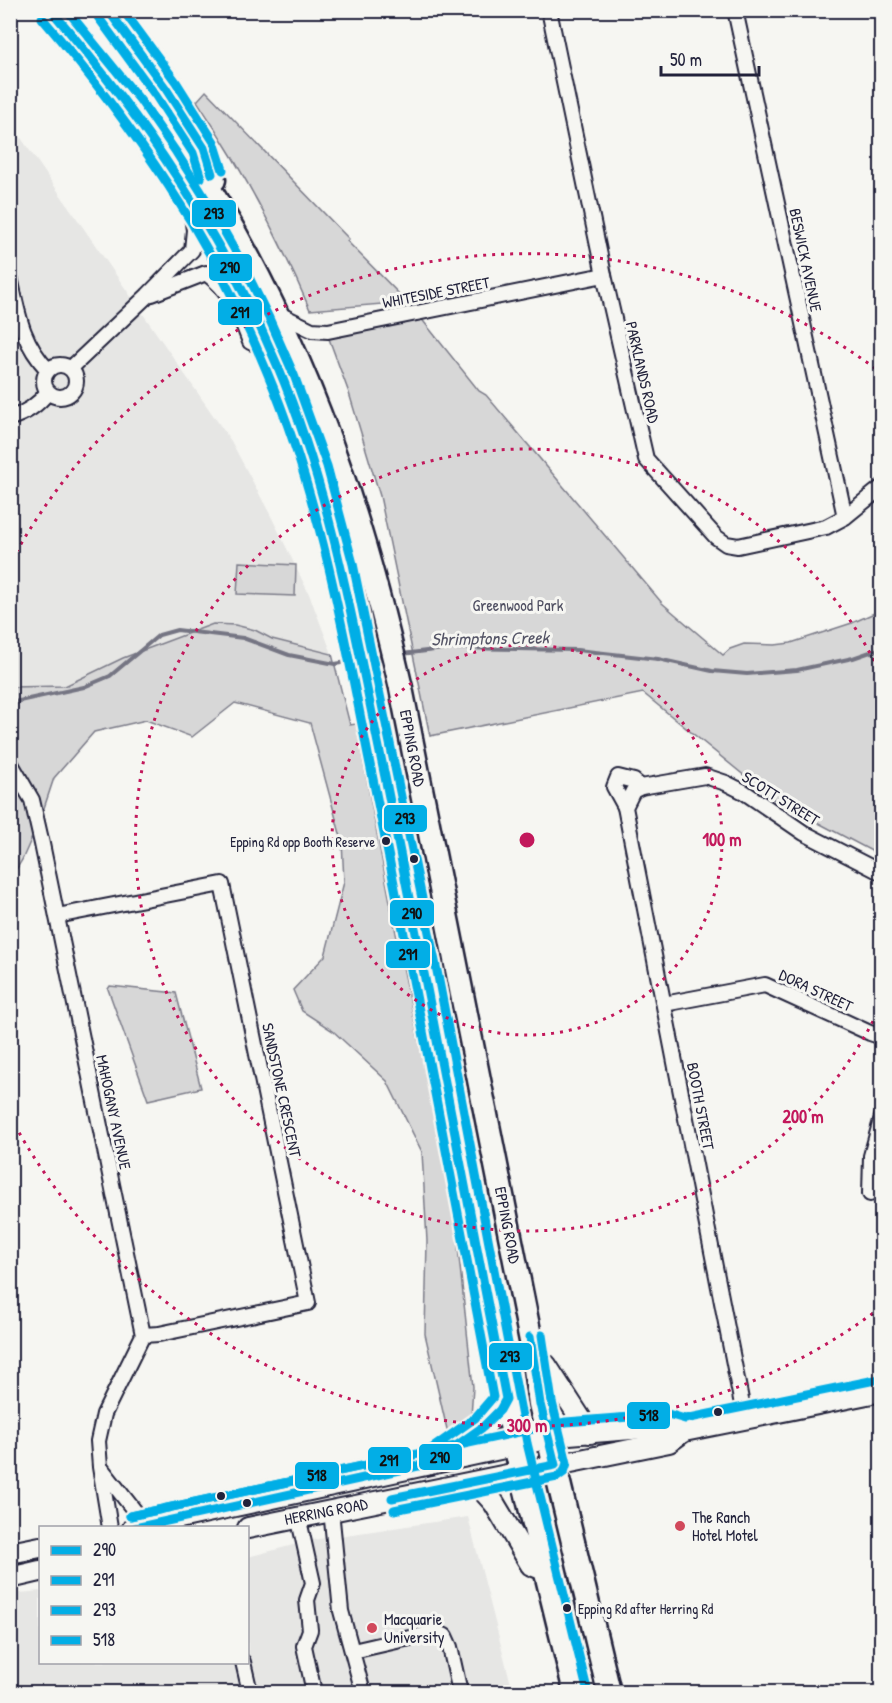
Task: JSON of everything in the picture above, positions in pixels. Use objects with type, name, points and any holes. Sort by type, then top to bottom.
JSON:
[{"type":"main road","name":"EPPING ROAD","points":[[51,10],[107,77],[149,134],[189,194],[241,287],[270,350],[305,438],[325,501],[368,691],[426,978],[515,1446],[575,1692]]},
{"type":"main road","name":"EPPING ROAD","points":[[78,10],[113,51],[163,117],[222,207],[277,313],[309,387],[341,471],[381,603],[401,688],[534,1360],[540,1404],[550,1438],[609,1692]]},
{"type":"main road","points":[[108,10],[166,90],[204,148],[222,207]]},
{"type":"main road","points":[[534,1360],[546,1365],[590,1432]]},
{"type":"main road","name":"HERRING ROAD","points":[[249,1528],[669,1442],[684,1431],[882,1391]]},
{"type":"main road","points":[[432,1463],[486,1426],[499,1414],[506,1400]]},
{"type":"main road","name":"HERRING ROAD","points":[[138,1526],[550,1438],[590,1432],[669,1426],[684,1431]]},
{"type":"main road","points":[[475,1482],[494,1503],[531,1565],[547,1571]]},
{"type":"main road","points":[[10,1553],[39,1547]]},
{"type":"main road","points":[[10,1578],[39,1571]]},
{"type":"street","name":"PARKLANDS ROAD","points":[[549,10],[604,275],[646,459],[716,537],[726,544],[738,546],[826,527],[845,517],[882,487]]},
{"type":"street","name":"BESWICK AVENUE","points":[[735,10],[845,517]]},
{"type":"street","points":[[71,368],[148,296],[192,250],[194,230],[189,194]]},
{"type":"street","points":[[148,296],[206,273],[222,286],[238,311],[250,342],[270,350]]},
{"type":"street","name":"WHITESIDE STREET","points":[[277,313],[303,327],[320,331],[604,275]]},
{"type":"street","points":[[10,277],[25,338],[37,358],[48,370]]},
{"type":"street","points":[[48,392],[45,382],[48,370],[58,365],[71,368]]},
{"type":"street","points":[[48,392],[60,397],[71,393],[75,382],[71,368]]},
{"type":"street","points":[[10,418],[24,414],[39,404],[48,392]]},
{"type":"street","name":"MAHOGANY AVENUE","points":[[10,762],[32,800],[143,1335]]},
{"type":"street","name":"BOOTH STREET","points":[[641,787],[634,781],[618,777],[614,788],[626,803],[646,926],[664,1005],[745,1420]]},
{"type":"street","name":"SCOTT STREET","points":[[641,787],[705,777],[726,783],[744,792],[804,833],[882,873]]},
{"type":"street","points":[[626,803],[633,792],[641,787]]},
{"type":"street","name":"SANDSTONE CRESCENT","points":[[57,916],[222,884],[266,1092],[308,1303],[159,1334],[143,1335]]},
{"type":"street","name":"DORA STREET","points":[[664,1005],[765,985],[882,1037]]},
{"type":"street","points":[[870,1194],[871,1156],[882,1117]]},
{"type":"street","points":[[110,1526],[98,1441],[104,1414],[143,1335]]},
{"type":"street","points":[[100,1467],[137,1514],[166,1521]]},
{"type":"street","points":[[331,1510],[341,1611],[363,1692]]},
{"type":"street","points":[[298,1516],[313,1583],[307,1600],[310,1630],[304,1646],[314,1692]]},
{"type":"street","points":[[353,1652],[436,1632],[445,1636],[450,1647],[460,1692]]},
{"type":"street","points":[[243,1664],[250,1692]]},
{"type":"shaded area","points":[[10,122],[231,441],[309,594],[332,654],[272,639],[255,630],[213,624],[123,658],[65,686],[11,687]]},
{"type":"shaded area","name":"Macquarie University","points":[[468,1517],[513,1692],[11,1692],[10,1594],[39,1591],[39,1664],[249,1664],[249,1557],[312,1540]]},
{"type":"green space","points":[[206,91],[407,302],[310,310],[258,203],[229,151],[197,101]]},
{"type":"green space","name":"Greenwood Park","points":[[420,317],[479,391],[486,395],[662,603],[723,655],[730,649],[744,644],[791,643],[852,623],[881,610],[881,856],[773,799],[643,693],[430,736],[380,496],[349,393],[328,336]]},
{"type":"green space","points":[[239,562],[296,565],[295,596],[237,594]]},
{"type":"green space","points":[[213,624],[235,625],[255,630],[272,639],[332,654],[350,725],[356,724],[396,933],[454,1211],[473,1387],[471,1417],[449,1438],[425,1334],[427,1241],[422,1152],[387,1081],[333,1031],[302,1011],[293,990],[325,956],[344,882],[342,841],[310,723],[235,703],[192,737],[146,720],[94,732],[54,778],[41,817],[22,860],[11,878],[11,687],[65,686],[123,658]]},
{"type":"green space","points":[[110,986],[176,993],[201,1088],[148,1100],[108,989]]},
{"type":"waterway","name":"Shrimptons Creek","points":[[10,703],[84,687],[110,676],[159,635],[177,630],[243,638],[289,655],[335,664],[353,661]]},
{"type":"waterway","name":"Shrimptons Creek","points":[[402,654],[451,648],[577,650],[658,659],[712,671],[747,674],[797,670],[853,658],[882,648]]},
{"type":"waterway","name":"Shrimptons Creek","points":[[369,658],[385,655]]},
{"type":"transit line","name":"290","points":[[51,10],[118,93],[179,180],[206,225],[256,318],[278,367],[314,467],[341,569],[364,673],[506,1399],[500,1410],[483,1427],[432,1463],[144,1526]]},
{"type":"transit line","name":"293","points":[[67,10],[140,100],[210,206],[269,318],[294,375],[327,466],[353,564],[438,976],[527,1443],[587,1689]]},
{"type":"transit line","name":"290","points":[[108,10],[166,89],[204,148],[212,174]]},
{"type":"transit line","name":"293","points":[[123,10],[176,82],[214,142],[223,170]]},
{"type":"transit line","name":"291","points":[[98,17],[156,96],[193,153],[201,178]]},
{"type":"transit line","name":"291","points":[[42,18],[140,143],[196,230],[222,276],[267,372],[303,471],[330,573],[352,676],[493,1397],[475,1418],[427,1452],[130,1516]]},
{"type":"transit line","name":"291","points":[[394,1510],[557,1477],[564,1472],[567,1463],[552,1402],[542,1335]]},
{"type":"transit line","name":"290","points":[[392,1498],[555,1465],[540,1404],[530,1337]]},
{"type":"transit line","name":"518","points":[[130,1516],[566,1422],[668,1414],[685,1419],[880,1379]]},
{"type":"place","name":"Epping Rd opp Booth Reserve","points":[[386,841]]},
{"type":"place","name":"The Ranch Hotel Motel","points":[[680,1526]]},
{"type":"place","name":"Epping Rd after Herring Rd","points":[[567,1608]]},
{"type":"place","name":"Macquarie University","points":[[372,1628]]}]
